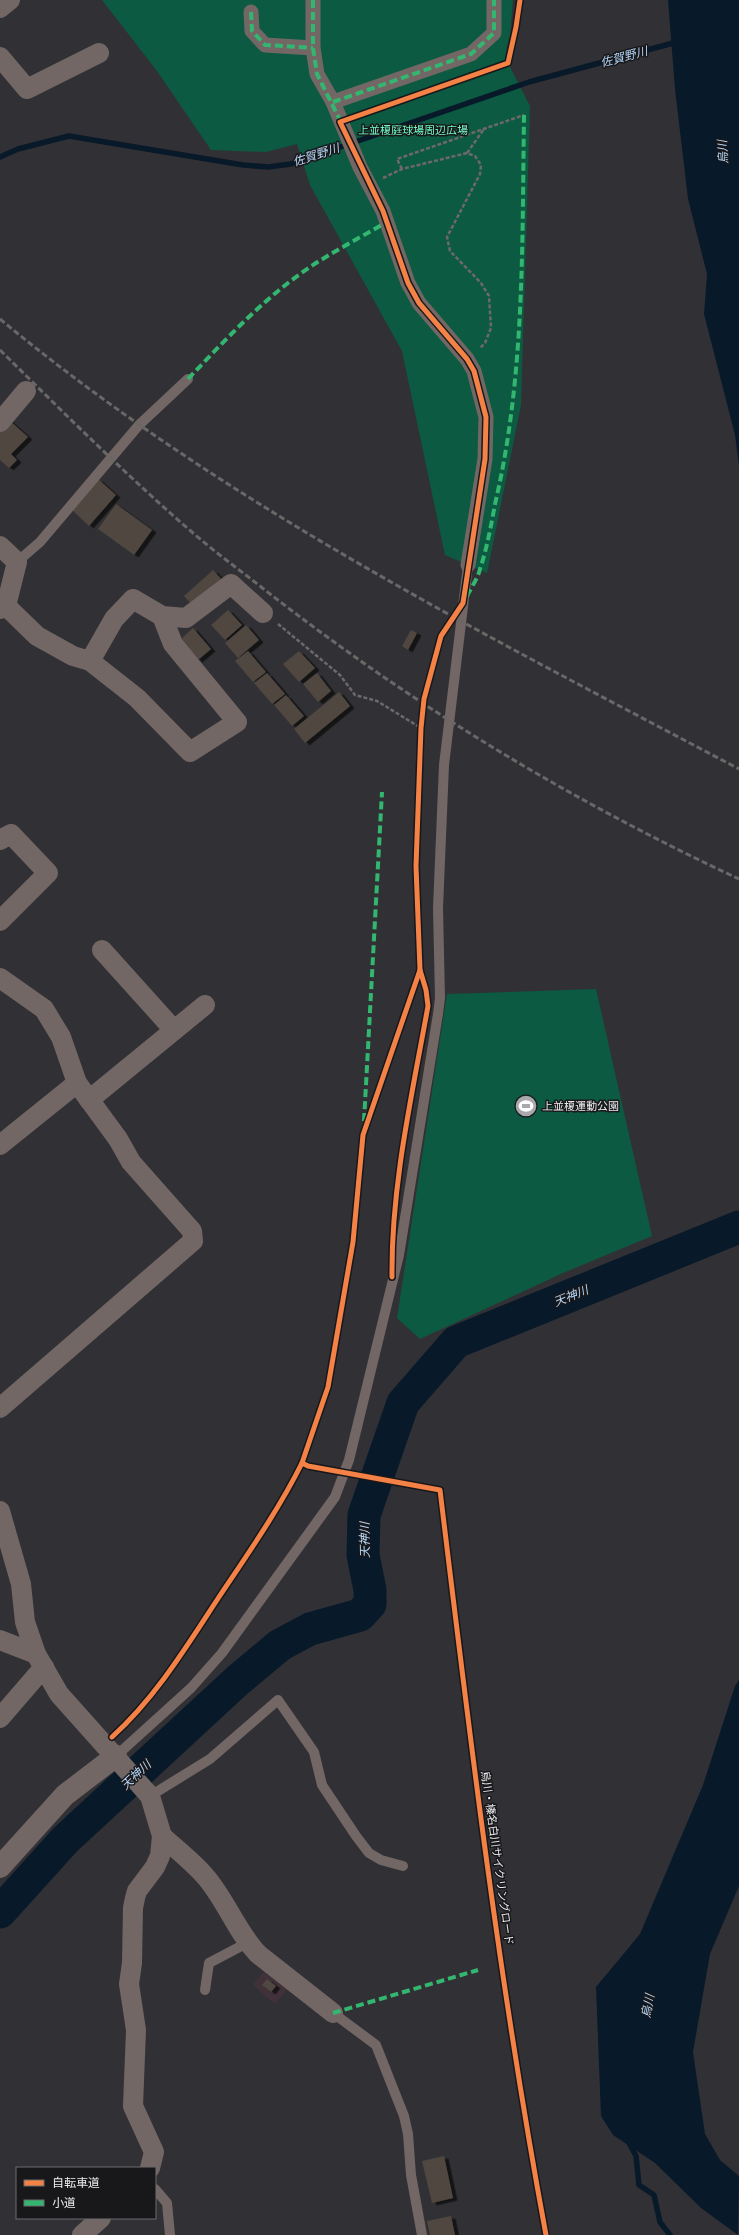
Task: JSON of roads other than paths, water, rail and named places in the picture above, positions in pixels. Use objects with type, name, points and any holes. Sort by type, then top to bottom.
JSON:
[{"type":"street","points":[[0,8],[10,0]]},
{"type":"street","points":[[313,0],[313,48],[317,74],[333,102],[360,167],[383,211],[408,283],[419,303],[468,359],[474,371],[486,417],[485,460],[468,565]]},
{"type":"street","points":[[333,102],[472,54],[494,33],[494,0]]},
{"type":"street","points":[[251,12],[252,31],[265,45],[313,48]]},
{"type":"street","points":[[0,57],[27,89],[99,53]]},
{"type":"street","points":[[0,422],[26,391]]},
{"type":"street","points":[[0,546],[17,562],[3,608],[37,636],[73,656],[90,661],[137,698],[190,752],[237,722],[173,644],[162,616]]},
{"type":"street","points":[[90,661],[114,619],[133,599],[162,616],[186,618],[231,584],[263,613]]},
{"type":"street","points":[[0,840],[11,834],[48,873],[0,921]]},
{"type":"street","points":[[102,950],[174,1030]]},
{"type":"street","points":[[0,978],[44,1009],[61,1037],[77,1083],[118,1139],[131,1162],[192,1231],[193,1241],[0,1408]]},
{"type":"street","points":[[89,1100],[205,1004]]},
{"type":"street","points":[[0,1145],[77,1083]]},
{"type":"street","points":[[0,1513],[21,1584],[25,1622],[40,1660],[59,1694],[118,1753],[147,1792],[162,1836],[160,1856],[155,1867],[138,1891],[135,1898],[133,1908],[132,1962],[129,1984],[136,2030],[133,2106],[154,2152],[150,2167]]},
{"type":"street","points":[[0,1640],[40,1660]]},
{"type":"street","points":[[0,1718],[40,1660]]},
{"type":"street","points":[[0,1867],[65,1795],[118,1753]]},
{"type":"street","points":[[162,1836],[205,1876],[230,1912],[247,1943],[258,1954],[333,2013]]},
{"type":"street","points":[[82,2235],[100,2219]]},
{"type":"lane","points":[[17,562],[40,542],[139,425],[188,379]]},
{"type":"lane","points":[[118,1753],[191,1688],[222,1653],[335,1497],[349,1460],[399,1255],[438,1014],[440,998],[438,908],[444,765],[468,565]]},
{"type":"lane","points":[[147,1792],[210,1759],[278,1700],[314,1752],[322,1785],[356,1836],[370,1853],[381,1860],[404,1866]]},
{"type":"lane","points":[[205,1990],[208,1963],[247,1943]]},
{"type":"lane","points":[[333,2013],[376,2045],[404,2116],[408,2134],[411,2175],[422,2235]]},
{"type":"lane","points":[[156,2190],[167,2203],[170,2235]]},
{"type":"water","name":"烏川","points":[[668,0],[739,0],[739,466],[735,435],[704,314],[707,274],[688,199],[675,89]]},
{"type":"water","name":"烏川","points":[[739,1680],[739,1886],[710,1954],[693,2052],[705,2134],[720,2160],[739,2176],[738,2235],[701,2208],[655,2163],[613,2135],[601,2116],[596,1987],[640,1934],[703,1785],[735,1686]]},
{"type":"waterway","name":"佐賀野川","points":[[0,157],[18,149],[69,136],[243,165],[268,167],[291,164],[529,82],[677,42]]},
{"type":"waterway","name":"天神川","points":[[0,1912],[65,1840],[237,1681],[280,1645],[310,1629],[360,1615],[370,1604],[370,1590],[363,1555],[364,1515],[403,1403],[456,1342],[739,1227]]},
{"type":"waterway","points":[[628,2141],[636,2156],[639,2185],[654,2195],[660,2222],[670,2235]]},
{"type":"railway","points":[[0,319],[85,386],[174,448],[265,507],[358,563],[452,616],[739,769]]},
{"type":"railway","points":[[0,350],[119,466],[193,533],[229,562],[377,673],[494,748],[554,783],[614,817],[739,879]]},
{"type":"place","name":"上並榎運動公園","points":[[526,1106]]},
{"type":"park label","name":"上並榎庭球場周辺広場","points":[[413,130]]}]
